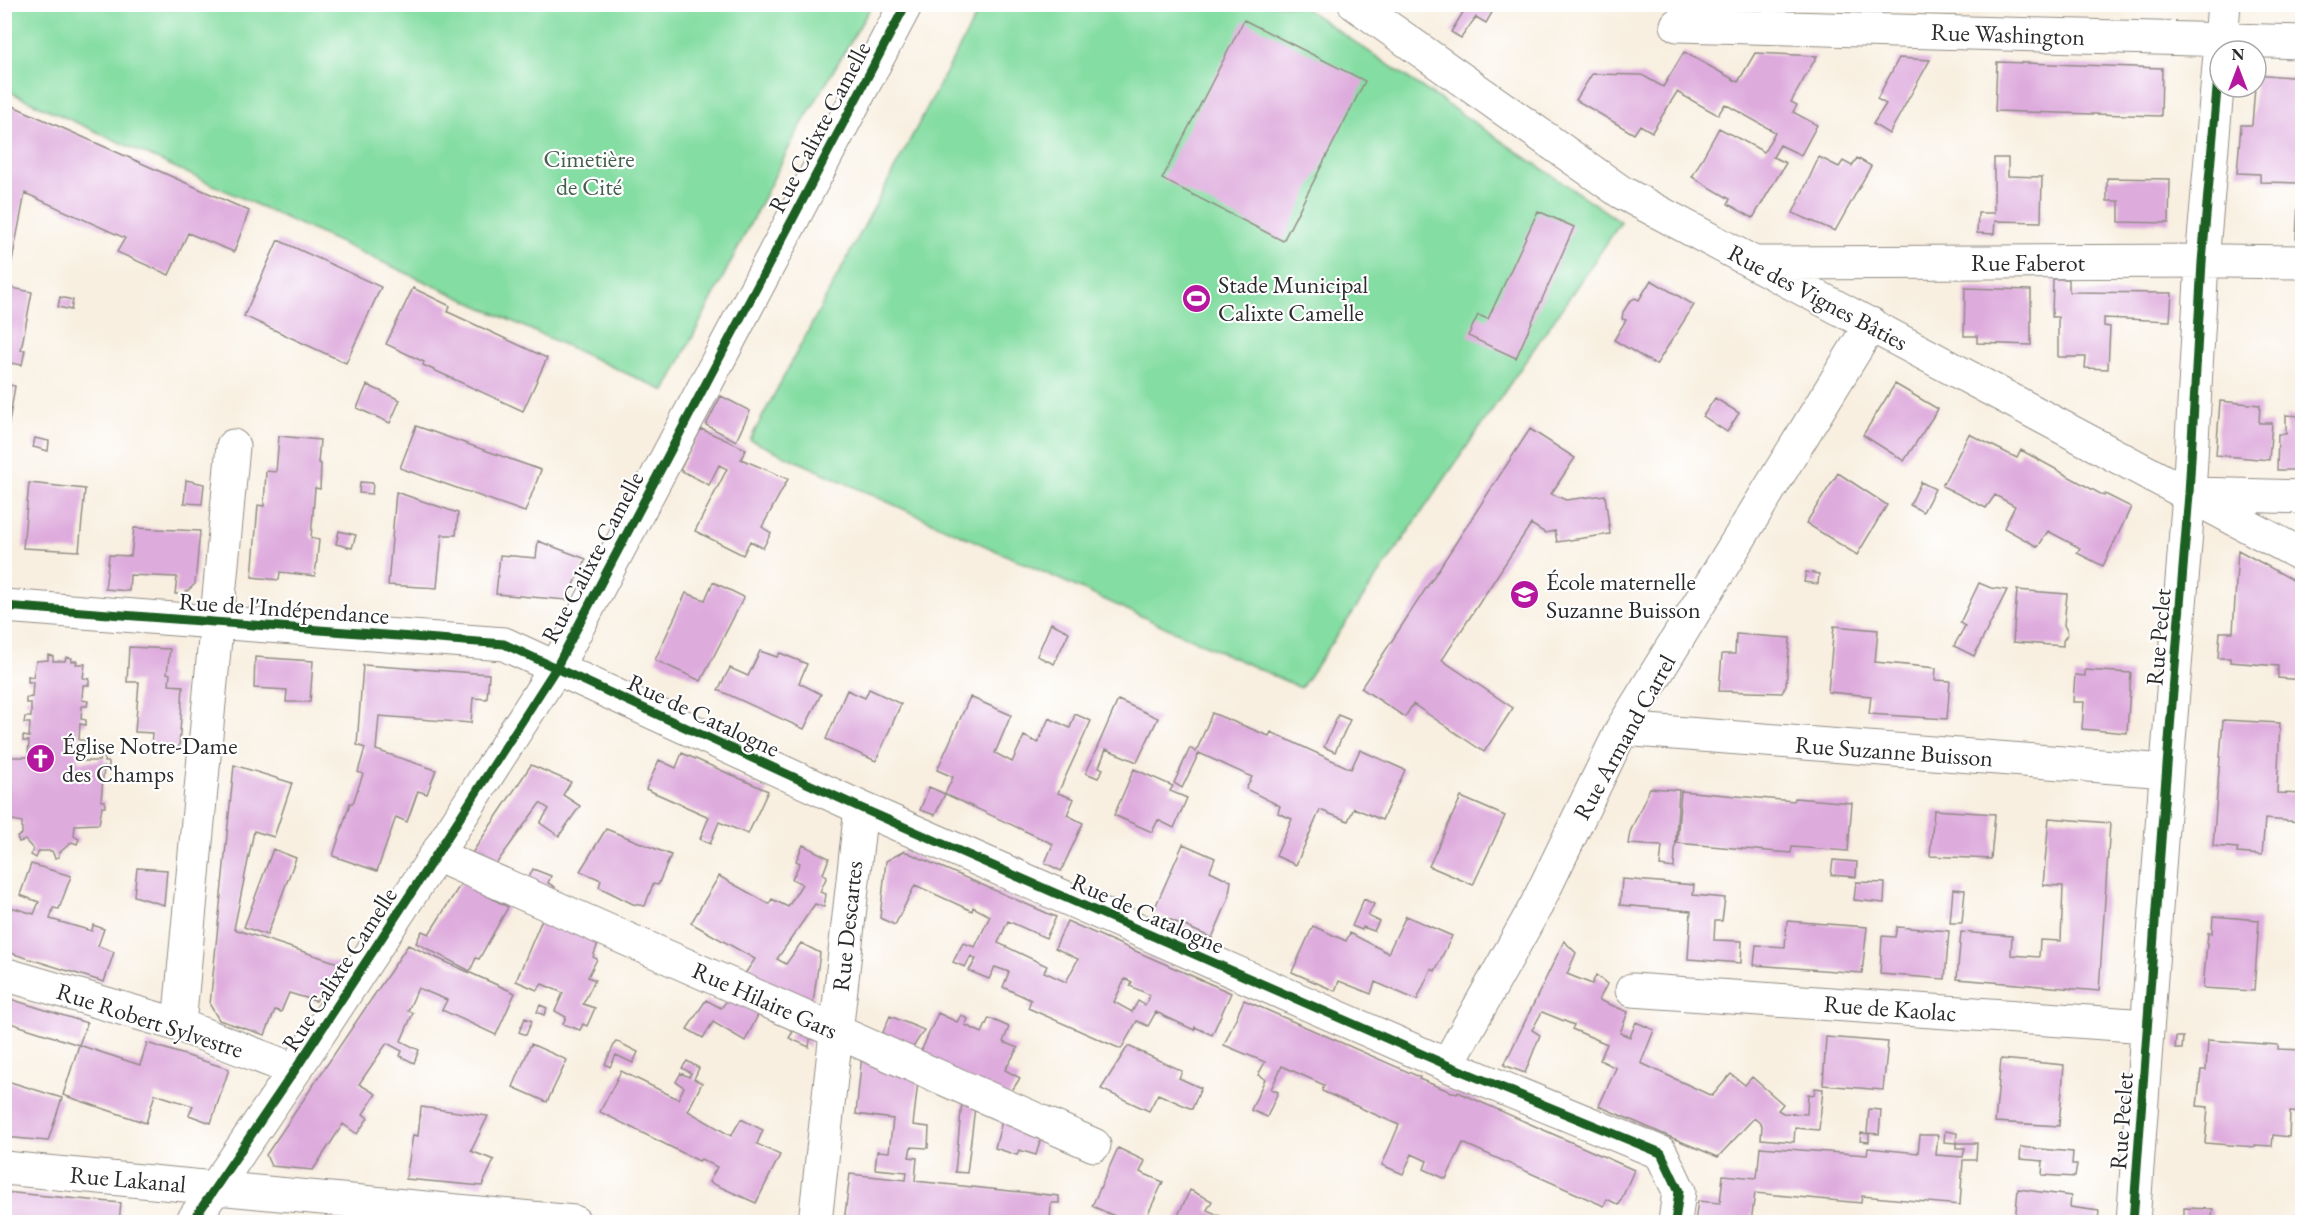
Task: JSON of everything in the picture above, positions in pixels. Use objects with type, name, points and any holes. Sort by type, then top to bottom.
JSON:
[{"type":"street","name":"Rue Calixte Camelle","points":[[192,1222],[295,1070],[556,668],[906,4]]},
{"type":"street","name":"Rue des Vignes Bâties","points":[[1355,4],[1621,192],[2302,555]]},
{"type":"street","name":"Rue Peclet","points":[[2221,39],[2224,4]]},
{"type":"street","name":"Rue Washington","points":[[1677,25],[2208,47]]},
{"type":"street","name":"Rue Washington","points":[[2268,44],[2302,42]]},
{"type":"street","name":"Rue Peclet","points":[[2133,1222],[2189,494],[2202,262],[2216,99]]},
{"type":"street","name":"Rue Faberot","points":[[1753,263],[2302,262]]},
{"type":"street","name":"Rue Armand Carrel","points":[[1448,1065],[1536,906],[1622,729],[1871,324]]},
{"type":"street","points":[[179,1025],[233,446]]},
{"type":"street","points":[[2189,494],[2302,497]]},
{"type":"street","name":"Rue de l'Indépendance","points":[[4,606],[504,644],[556,668]]},
{"type":"street","name":"Rue de Catalogne","points":[[556,668],[861,808],[1448,1065],[1661,1153],[1679,1191],[1675,1222]]},
{"type":"street","name":"Rue Suzanne Buisson","points":[[1622,729],[2166,771]]},
{"type":"street","name":"Rue Descartes","points":[[815,1222],[861,808]]},
{"type":"street","name":"Rue Hilaire Gars","points":[[436,855],[1094,1145]]},
{"type":"street","name":"Rue Robert Sylvestre","points":[[4,974],[179,1025],[295,1070]]},
{"type":"street","name":"Rue de Kaolac","points":[[1632,990],[2147,1026]]},
{"type":"street","name":"Rue Lakanal","points":[[4,1168],[216,1188],[384,1213],[574,1222]]},
{"type":"green space","name":"Cimetière de Cité","points":[[5,4],[872,5],[796,134],[665,391],[5,90]]},
{"type":"green space","name":"Stade Municipal Calixte Camelle","points":[[982,5],[1300,5],[1621,222],[1301,688],[750,440]]},
{"type":"building","points":[[1468,4],[1497,4],[1486,23],[1476,17],[1461,38],[1451,32]]},
{"type":"building","points":[[1244,20],[1365,81],[1283,241],[1162,179]]},
{"type":"building","points":[[1684,52],[1738,82],[1755,53],[1817,56],[1791,102],[1797,105],[1793,112],[1817,125],[1801,155],[1780,145],[1773,157],[1786,163],[1753,218],[1728,204],[1730,199],[1692,177],[1719,128],[1764,152],[1775,132],[1725,104],[1718,115],[1677,92],[1652,132],[1640,125],[1634,134],[1576,100],[1592,74],[1642,75],[1663,87]]},
{"type":"building","points":[[1899,58],[1930,60],[1889,134],[1873,124],[1886,104],[1877,99]]},
{"type":"building","points":[[1997,62],[2162,68],[2161,116],[1995,111]]},
{"type":"building","points":[[2268,75],[2302,78],[2298,153],[2302,153],[2302,183],[2260,182],[2260,174],[2237,173],[2241,125],[2252,125],[2254,99],[2268,99]]},
{"type":"building","points":[[4,102],[249,211],[234,252],[188,233],[169,275],[117,252],[125,238],[25,193],[7,287],[32,292],[21,350],[25,350],[22,365],[4,362]]},
{"type":"building","points":[[1819,157],[1839,167],[1843,161],[1852,166],[1857,158],[1871,166],[1835,231],[1793,213]]},
{"type":"building","points":[[1994,158],[2008,158],[2008,176],[2042,177],[2041,222],[1995,221],[1994,234],[1977,233],[1978,213],[1994,213]]},
{"type":"building","points":[[2107,178],[2170,179],[2169,223],[2119,222],[2119,201],[2107,201]]},
{"type":"building","points":[[2298,203],[2302,203],[2302,239],[2296,239]]},
{"type":"building","points":[[1538,211],[1574,227],[1516,358],[1468,336],[1478,315],[1488,319]]},
{"type":"building","points":[[278,240],[381,287],[346,363],[244,316]]},
{"type":"building","points":[[2053,279],[2069,279],[2069,292],[2172,293],[2170,321],[2104,318],[2104,326],[2110,327],[2108,369],[2085,368],[2086,357],[2058,357],[2058,317],[2052,317]]},
{"type":"building","points":[[1651,280],[1694,305],[1656,365],[1614,340],[1626,320],[1622,319],[1623,312],[1630,301],[1635,298],[1639,300]]},
{"type":"building","points":[[413,288],[450,306],[448,312],[547,358],[523,411],[423,365],[424,362],[386,344]]},
{"type":"building","points":[[1965,288],[2031,290],[2031,345],[1977,343],[1977,336],[1964,336]]},
{"type":"building","points":[[60,297],[73,300],[71,310],[58,307]]},
{"type":"building","points":[[4,384],[15,386],[6,441],[4,441]]},
{"type":"building","points":[[1895,384],[1938,409],[1904,461],[1863,435]]},
{"type":"building","points":[[367,385],[400,400],[390,423],[357,408]]},
{"type":"building","points":[[721,396],[750,411],[736,441],[706,425]]},
{"type":"building","points":[[1715,398],[1739,413],[1727,432],[1703,416]]},
{"type":"building","points":[[2220,401],[2260,405],[2259,423],[2272,423],[2269,460],[2216,455]]},
{"type":"building","points":[[2301,406],[2302,441],[2300,441],[2299,470],[2277,470],[2278,434],[2286,434],[2286,415],[2300,416]]},
{"type":"building","points":[[416,426],[541,470],[525,512],[400,468]]},
{"type":"building","points":[[701,429],[746,449],[741,459],[788,479],[762,527],[771,533],[763,548],[750,541],[743,555],[695,531],[727,469],[719,465],[709,485],[680,470]]},
{"type":"building","points":[[1530,429],[1575,458],[1551,494],[1566,500],[1605,495],[1610,534],[1557,542],[1555,531],[1545,533],[1531,524],[1442,660],[1513,708],[1484,752],[1413,704],[1405,717],[1361,688]]},
{"type":"building","points":[[1969,434],[2017,458],[2021,450],[2104,496],[2105,494],[2131,507],[2103,566],[2077,553],[2080,548],[2048,531],[2038,547],[2004,528],[2015,506],[1995,495],[1986,508],[1942,486]]},
{"type":"building","points":[[279,436],[320,440],[318,463],[321,464],[320,489],[315,488],[311,538],[319,540],[315,576],[280,572],[279,580],[252,577],[258,505],[264,506],[266,471],[276,472]]},
{"type":"building","points":[[35,438],[49,441],[48,451],[33,447]]},
{"type":"building","points":[[1838,473],[1887,505],[1857,555],[1806,523]]},
{"type":"building","points":[[186,480],[204,484],[202,504],[184,503]]},
{"type":"building","points":[[360,482],[373,483],[372,494],[359,493]]},
{"type":"building","points":[[1921,482],[1935,489],[1923,512],[1910,505]]},
{"type":"building","points":[[29,483],[85,489],[79,551],[23,548]]},
{"type":"building","points":[[396,492],[458,513],[456,535],[442,535],[437,588],[388,585]]},
{"type":"building","points":[[134,528],[200,531],[195,584],[184,594],[175,594],[177,577],[130,575],[129,591],[105,589],[109,555],[131,556]]},
{"type":"building","points":[[339,531],[356,535],[352,548],[336,544]]},
{"type":"building","points":[[538,541],[586,559],[567,600],[496,594],[500,555],[536,558]]},
{"type":"building","points":[[2238,550],[2302,585],[2302,680],[2278,678],[2278,666],[2230,662],[2230,658],[2218,658],[2220,632],[2233,632]]},
{"type":"building","points":[[1806,572],[1819,574],[1818,584],[1804,582]]},
{"type":"building","points":[[713,582],[744,597],[701,681],[655,660],[686,593],[705,600]]},
{"type":"building","points":[[1979,583],[1991,588],[2007,590],[1974,656],[1954,646],[1965,626],[1960,623]]},
{"type":"building","points":[[2017,590],[2067,594],[2064,625],[2068,633],[2063,646],[2013,642]]},
{"type":"building","points":[[1051,623],[1069,632],[1054,664],[1037,656]]},
{"type":"building","points":[[1834,626],[1878,630],[1875,662],[1936,668],[1935,680],[1950,681],[1947,719],[1869,714],[1871,696],[1828,692]]},
{"type":"building","points":[[1736,634],[1790,638],[1786,685],[1782,693],[1719,691],[1722,654],[1735,654]]},
{"type":"building","points":[[129,647],[170,649],[167,673],[170,674],[169,685],[183,686],[179,748],[151,746],[152,733],[135,732],[139,682],[127,682]]},
{"type":"building","points":[[760,651],[777,657],[780,653],[807,664],[799,683],[821,694],[804,729],[718,690],[730,668],[748,676]]},
{"type":"building","name":"Église Notre-Dame des Champs","points":[[48,655],[53,656],[53,661],[65,661],[66,657],[72,658],[71,661],[77,661],[76,664],[85,664],[83,678],[89,679],[89,685],[83,685],[82,700],[88,701],[87,706],[82,706],[81,719],[86,720],[86,725],[80,724],[79,740],[85,740],[85,744],[79,744],[78,761],[99,761],[100,757],[105,757],[104,762],[109,762],[109,767],[104,767],[101,801],[105,801],[105,807],[102,807],[99,824],[75,825],[74,836],[79,839],[77,844],[72,842],[59,853],[59,857],[55,858],[52,851],[39,851],[36,858],[31,855],[33,849],[25,840],[19,842],[17,837],[22,834],[22,822],[4,818],[4,752],[8,752],[8,757],[28,757],[29,741],[23,741],[23,736],[29,737],[30,723],[24,723],[25,717],[31,717],[31,703],[26,703],[26,698],[32,697],[33,682],[28,682],[28,676],[33,677],[36,661],[48,660]]},
{"type":"building","points":[[255,657],[313,661],[310,702],[286,702],[287,690],[254,688]]},
{"type":"building","points":[[363,665],[489,674],[487,699],[473,698],[471,723],[379,716],[376,750],[436,770],[427,794],[418,791],[407,822],[396,817],[377,871],[333,856],[350,803],[353,803],[363,774],[358,772],[365,748],[357,745]]},
{"type":"building","points":[[2085,670],[2131,673],[2127,733],[2082,729],[2084,702],[2073,702],[2075,675],[2085,676]]},
{"type":"building","points":[[869,689],[901,704],[876,761],[826,739],[847,690],[865,698]]},
{"type":"building","points":[[970,697],[1011,715],[995,753],[1012,762],[1024,736],[1038,743],[1049,718],[1070,728],[1075,714],[1091,721],[1058,793],[1074,799],[1067,815],[1083,823],[1061,871],[1045,863],[1053,844],[945,794],[953,777],[937,770]]},
{"type":"building","points":[[1118,700],[1158,718],[1137,762],[1106,749],[1099,767],[1103,769],[1098,778],[1086,773]]},
{"type":"building","points":[[1212,713],[1269,736],[1271,732],[1351,769],[1360,750],[1405,770],[1382,820],[1354,808],[1348,821],[1320,810],[1296,865],[1276,856],[1292,819],[1278,813],[1280,806],[1246,789],[1252,777],[1199,753],[1182,788],[1174,783],[1190,748],[1196,752]]},
{"type":"building","points":[[1338,715],[1350,720],[1335,752],[1324,747]]},
{"type":"building","points":[[2223,720],[2280,723],[2277,793],[2302,794],[2300,822],[2265,819],[2262,855],[2237,853],[2238,848],[2213,846]]},
{"type":"building","points":[[682,753],[768,791],[748,834],[719,822],[710,844],[700,839],[709,817],[646,789],[659,760],[676,768]]},
{"type":"building","points":[[234,765],[292,783],[274,837],[254,831],[234,929],[341,964],[316,1001],[289,993],[281,1012],[275,1010],[265,1035],[219,1020],[210,1005]]},
{"type":"building","points":[[531,765],[571,782],[563,795],[580,806],[559,836],[540,823],[549,809],[540,803],[491,871],[470,856]]},
{"type":"building","points":[[1134,769],[1173,786],[1170,791],[1187,798],[1174,828],[1158,820],[1152,832],[1114,815]]},
{"type":"building","points":[[929,787],[945,794],[935,815],[920,810]]},
{"type":"building","points":[[1650,788],[1679,790],[1674,868],[1660,866],[1662,846],[1628,844],[1630,832]]},
{"type":"building","points":[[1681,791],[1794,801],[1795,798],[1852,803],[1848,851],[1792,847],[1791,853],[1677,843]]},
{"type":"building","points":[[1461,797],[1505,816],[1473,885],[1429,866]]},
{"type":"building","points":[[1934,810],[1995,814],[1991,859],[1930,856]]},
{"type":"building","points":[[2049,818],[2110,823],[2099,991],[1957,979],[1961,932],[2012,936],[2011,955],[2039,957],[2040,940],[2061,941],[2063,886],[2043,885]]},
{"type":"building","points":[[606,829],[671,855],[658,885],[653,884],[645,906],[633,904],[599,887],[601,880],[580,871]]},
{"type":"building","points":[[1183,844],[1215,858],[1210,871],[1231,881],[1228,900],[1212,938],[1153,912]]},
{"type":"building","points":[[803,845],[829,858],[823,874],[827,876],[820,892],[826,894],[824,907],[815,904],[777,959],[786,964],[801,943],[820,953],[812,1010],[742,978],[755,959],[691,923],[719,876],[769,904],[772,899],[788,907],[802,884],[792,879],[800,863],[796,861]]},
{"type":"building","points":[[273,849],[296,858],[267,935],[244,927]]},
{"type":"building","points":[[904,851],[1056,917],[1046,938],[1008,921],[998,943],[1047,966],[1044,972],[1066,982],[1078,959],[1055,948],[1067,921],[1231,993],[1212,1035],[1195,1027],[1194,1030],[1156,1012],[1148,1026],[1137,1021],[1121,1049],[1028,1008],[1031,1000],[1003,987],[1009,972],[995,967],[989,979],[969,971],[976,959],[971,956],[965,967],[953,962],[963,943],[975,947],[990,916],[973,907],[972,911],[915,885],[895,925],[880,918],[886,861]],"holes":[[[1125,979],[1132,982],[1130,986],[1150,995],[1145,1005],[1138,1001],[1132,1012],[1114,1002]]]},
{"type":"building","points":[[1833,860],[1857,862],[1856,877],[1831,875]]},
{"type":"building","points":[[31,864],[71,876],[59,909],[53,908],[50,919],[92,931],[93,925],[104,929],[98,946],[114,952],[104,982],[4,951],[4,905],[34,914],[39,902],[20,895]]},
{"type":"building","points":[[137,868],[167,870],[164,905],[134,896]]},
{"type":"building","points":[[533,869],[551,876],[548,883],[555,887],[551,895],[525,886]]},
{"type":"building","points":[[1622,879],[1694,885],[1693,895],[1725,898],[1722,921],[1715,921],[1714,940],[1742,941],[1741,963],[1688,959],[1691,911],[1620,905]]},
{"type":"building","points":[[462,882],[508,907],[470,971],[416,943],[422,931],[429,934]]},
{"type":"building","points":[[1856,882],[1885,883],[1884,903],[1854,900]]},
{"type":"building","points":[[1953,889],[1965,890],[1962,923],[1950,923]]},
{"type":"building","points":[[1364,899],[1374,904],[1368,916],[1379,921],[1374,931],[1352,926]]},
{"type":"building","points":[[1406,916],[1452,936],[1435,971],[1431,969],[1417,1000],[1375,982],[1371,994],[1339,981],[1335,991],[1292,972],[1313,926],[1346,941],[1350,933],[1388,953]]},
{"type":"building","points":[[2213,916],[2259,920],[2254,991],[2203,988],[2208,933],[2212,933]]},
{"type":"building","points":[[543,917],[599,941],[593,957],[597,959],[588,977],[595,980],[583,1004],[595,1008],[587,1026],[583,1024],[580,1030],[563,1024],[566,1017],[555,1011],[563,993],[542,984],[537,990],[516,981]]},
{"type":"building","points":[[1787,921],[1867,927],[1862,973],[1754,965],[1756,945],[1785,947]]},
{"type":"building","points":[[1897,927],[1949,931],[1945,979],[1880,974],[1882,936],[1895,937]]},
{"type":"building","points":[[1564,941],[1576,953],[1567,974],[1592,984],[1596,975],[1607,984],[1599,1000],[1628,1012],[1620,1033],[1630,1037],[1636,1022],[1654,1030],[1641,1063],[1712,1096],[1731,1074],[1745,1085],[1752,1077],[1783,1104],[1778,1110],[1783,1113],[1807,1114],[1808,1094],[1814,1095],[1815,1088],[1823,1089],[1819,1130],[1795,1128],[1794,1142],[1761,1139],[1762,1125],[1754,1118],[1718,1157],[1675,1139],[1599,1106],[1616,1068],[1600,1060],[1607,1044],[1572,1029],[1574,1025],[1542,1012],[1532,1030],[1540,1035],[1525,1073],[1504,1065]]},
{"type":"building","points":[[408,945],[515,993],[496,1035],[442,1010],[447,1000],[418,988],[408,1011],[413,1013],[401,1041],[419,1050],[414,1063],[400,1056],[402,1051],[387,1043],[359,1084],[376,1094],[363,1114],[368,1118],[357,1134],[343,1124],[313,1170],[271,1166],[266,1155]]},
{"type":"building","points":[[4,997],[87,1023],[79,1045],[4,1021]]},
{"type":"building","points":[[729,998],[760,1011],[745,1041],[713,1022],[703,1038],[687,1029],[706,1000],[721,1008]]},
{"type":"building","points":[[1244,1000],[1420,1077],[1419,1079],[1457,1094],[1458,1092],[1634,1170],[1619,1205],[1607,1199],[1604,1206],[1463,1143],[1446,1179],[1424,1169],[1427,1161],[1412,1154],[1403,1174],[1382,1165],[1399,1125],[1322,1091],[1324,1085],[1282,1066],[1271,1089],[1278,1092],[1267,1117],[1251,1110],[1265,1079],[1258,1075],[1265,1062],[1224,1045]]},
{"type":"building","points":[[540,1005],[547,1008],[544,1015],[537,1012]]},
{"type":"building","points":[[938,1013],[957,1022],[961,1015],[968,1019],[965,1025],[982,1033],[989,1018],[1009,1027],[1003,1042],[1018,1048],[1005,1070],[1020,1078],[1008,1097],[919,1056]]},
{"type":"building","points":[[890,1016],[924,1030],[910,1052],[880,1039]]},
{"type":"building","points":[[525,1018],[532,1021],[526,1035],[519,1032]]},
{"type":"building","points":[[796,1027],[811,1034],[809,1047],[789,1038]]},
{"type":"building","points":[[1826,1037],[1888,1042],[1883,1090],[1823,1085]]},
{"type":"building","points":[[2176,1037],[2183,1037],[2182,1049],[2175,1049]]},
{"type":"building","points":[[2208,1040],[2278,1045],[2278,1049],[2302,1050],[2302,1113],[2290,1112],[2289,1137],[2273,1135],[2272,1146],[2205,1143],[2208,1107],[2197,1106],[2201,1070],[2206,1070]]},
{"type":"building","points":[[616,1041],[638,1052],[633,1063],[616,1055],[610,1067],[605,1064]]},
{"type":"building","points":[[147,1043],[229,1069],[211,1123],[189,1115],[193,1106],[155,1094],[146,1123],[63,1095],[79,1045],[140,1065]]},
{"type":"building","points":[[531,1044],[567,1060],[547,1102],[513,1087]]},
{"type":"building","points":[[1128,1046],[1182,1071],[1179,1078],[1201,1088],[1192,1109],[1158,1094],[1149,1111],[1101,1089]]},
{"type":"building","points":[[862,1055],[918,1082],[913,1125],[929,1127],[928,1148],[911,1147],[909,1157],[917,1158],[915,1181],[1059,1196],[1059,1203],[1051,1203],[1050,1222],[844,1222],[850,1174],[906,1180],[907,1172],[875,1169],[877,1151],[889,1152],[893,1119],[856,1114]]},
{"type":"building","points":[[2001,1059],[2064,1065],[2059,1126],[1995,1122]]},
{"type":"building","points":[[687,1061],[699,1068],[694,1079],[702,1083],[688,1111],[731,1136],[741,1119],[763,1130],[757,1144],[780,1155],[756,1203],[709,1182],[717,1167],[701,1159],[699,1161],[600,1112],[621,1071],[678,1099],[684,1087],[676,1082],[681,1073],[689,1077],[691,1073],[682,1068]]},
{"type":"building","points":[[4,1080],[62,1098],[48,1141],[4,1137]]},
{"type":"building","points":[[962,1102],[975,1107],[967,1173],[955,1172]]},
{"type":"building","points":[[421,1107],[488,1116],[471,1151],[494,1160],[482,1186],[406,1179],[413,1135],[418,1136]]},
{"type":"building","points":[[1869,1109],[1881,1110],[1879,1134],[1867,1133]]},
{"type":"building","points":[[1002,1121],[1042,1135],[1036,1155],[1019,1150],[1017,1155],[995,1148]]},
{"type":"building","points":[[1945,1131],[1957,1133],[1956,1143],[1944,1142]]},
{"type":"building","points":[[1861,1133],[1869,1134],[1869,1142],[1860,1141]]},
{"type":"building","points":[[1920,1135],[1938,1135],[1936,1155],[1963,1157],[1965,1148],[1956,1148],[1956,1143],[1977,1143],[1976,1160],[1963,1160],[1960,1205],[1862,1196],[1861,1203],[1755,1193],[1751,1222],[1695,1222],[1698,1201],[1720,1203],[1723,1175],[1757,1178],[1760,1147],[1867,1155],[1868,1148],[1918,1153]]},
{"type":"building","points":[[2021,1147],[2073,1152],[2072,1164],[2077,1164],[2075,1177],[2042,1175],[2043,1161],[2020,1159]]},
{"type":"building","points":[[1118,1148],[1145,1161],[1140,1172],[1163,1182],[1144,1222],[1128,1222],[1092,1206]]},
{"type":"building","points":[[2018,1189],[2071,1196],[2070,1207],[2099,1211],[2098,1222],[2069,1219],[2068,1222],[2015,1222]]},
{"type":"building","points":[[1190,1190],[1212,1201],[1207,1210],[1229,1220],[1228,1222],[1175,1222]]},
{"type":"building","points":[[4,1192],[121,1203],[119,1222],[4,1222]]},
{"type":"building","points":[[2184,1208],[2213,1209],[2212,1218],[2224,1219],[2224,1222],[2184,1222]]},
{"type":"building","points":[[231,1217],[268,1221],[268,1222],[218,1222]]},
{"type":"cycle path","points":[[192,1222],[295,1070],[556,668],[906,4]]},
{"type":"cycle path","points":[[2133,1222],[2189,494],[2202,262],[2216,99]]},
{"type":"cycle path","points":[[4,606],[504,644],[861,808],[1447,1065],[1661,1153],[1679,1191],[1675,1222]]},
{"type":"place","name":"Stade Municipal Calixte Camelle","points":[[1197,298]]},
{"type":"place","name":"École maternelle Suzanne Buisson","points":[[1525,595]]},
{"type":"place","name":"Église Notre-Dame des Champs","points":[[41,759]]}]
